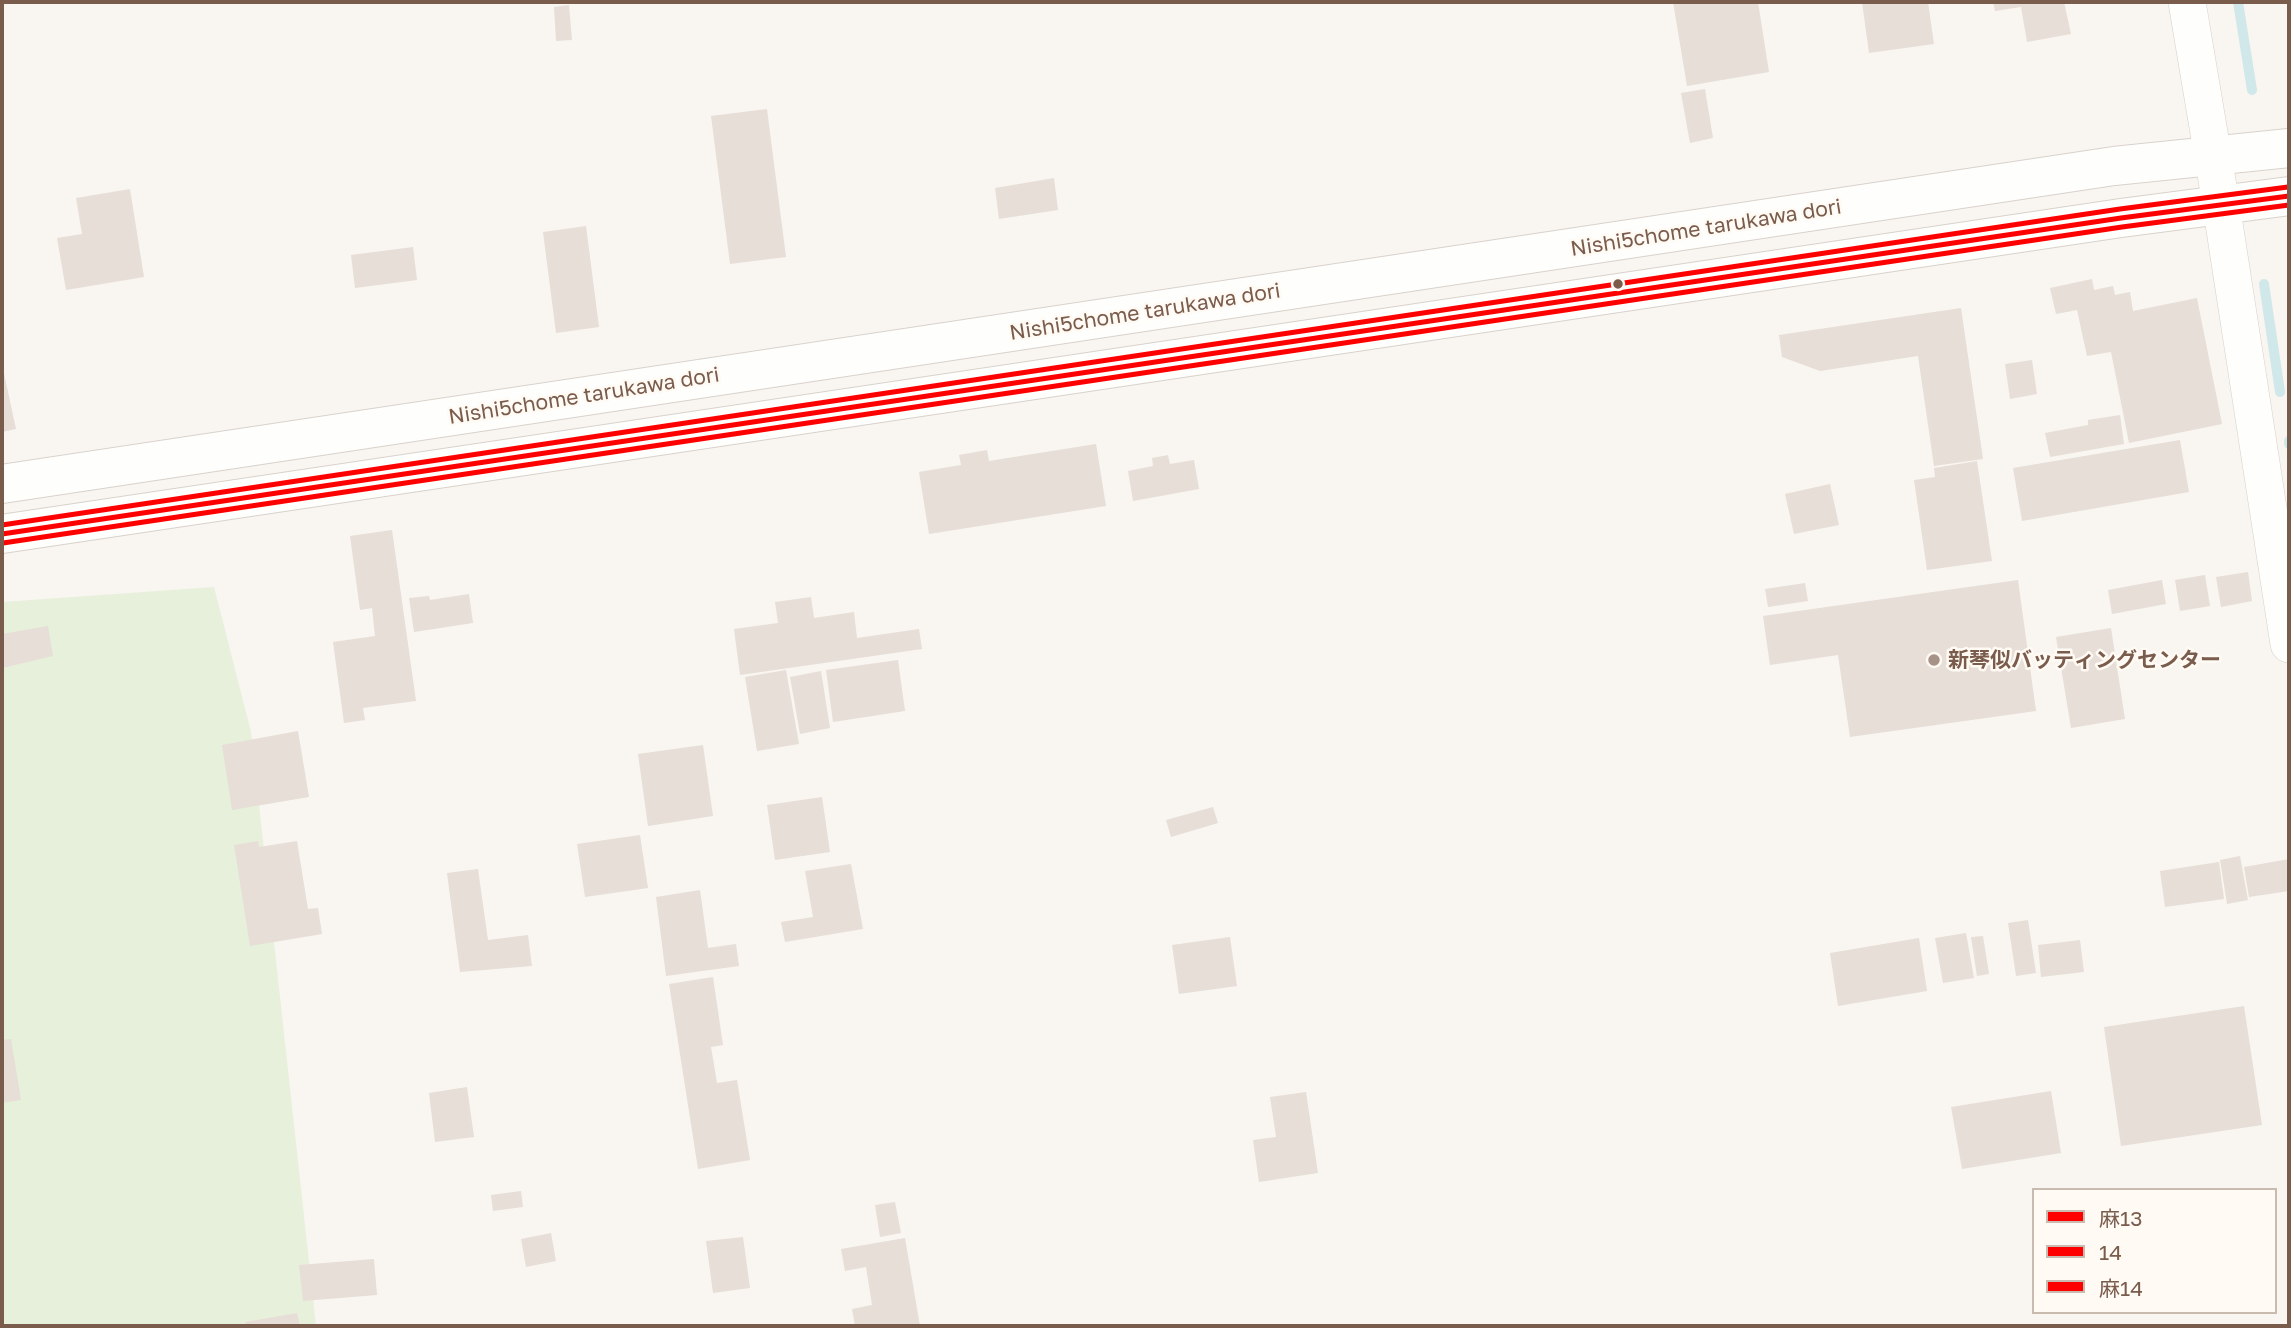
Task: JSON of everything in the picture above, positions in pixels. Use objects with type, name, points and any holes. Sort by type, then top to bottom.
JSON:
[{"type":"main road","name":"Nishi5chome tarukawa dori","points":[[2,484],[2114,166],[2289,148]]},
{"type":"main road","points":[[2,534],[2289,196]]},
{"type":"street","points":[[2187,2],[2289,644]]},
{"type":"green space","points":[[214,587],[251,732],[316,1326],[2,1326],[2,602]]},
{"type":"building","points":[[1673,2],[1758,2],[1769,72],[1687,86]]},
{"type":"building","points":[[1862,2],[1928,2],[1934,44],[1869,53]]},
{"type":"building","points":[[1993,2],[2064,2],[2071,34],[2027,42],[2021,7],[1995,11]]},
{"type":"building","points":[[569,5],[572,40],[556,41],[554,7]]},
{"type":"building","points":[[1705,89],[1713,138],[1690,143],[1681,93]]},
{"type":"building","points":[[767,109],[786,257],[730,264],[711,116]]},
{"type":"building","points":[[1054,178],[1058,210],[999,219],[995,188]]},
{"type":"building","points":[[130,189],[144,277],[66,290],[57,238],[82,234],[76,198]]},
{"type":"building","points":[[586,226],[599,327],[556,333],[543,232]]},
{"type":"building","points":[[413,247],[417,280],[355,288],[351,255]]},
{"type":"building","points":[[2092,279],[2094,290],[2113,286],[2115,295],[2130,292],[2133,311],[2197,298],[2222,424],[2129,443],[2111,352],[2087,356],[2077,310],[2056,314],[2050,288]]},
{"type":"building","points":[[1961,308],[1983,459],[1934,466],[1918,356],[1820,371],[1782,357],[1779,335]]},
{"type":"building","points":[[2032,360],[2037,394],[2010,399],[2005,364]]},
{"type":"building","points":[[2,364],[16,429],[2,432]]},
{"type":"building","points":[[2120,415],[2124,444],[2050,457],[2045,433],[2088,425],[2088,420]]},
{"type":"building","points":[[2180,440],[2189,492],[2022,521],[2013,468]]},
{"type":"building","points":[[1096,444],[1106,506],[929,534],[919,472],[961,465],[959,455],[987,450],[989,461]]},
{"type":"building","points":[[1168,455],[1170,464],[1194,460],[1199,489],[1133,501],[1128,471],[1153,466],[1152,458]]},
{"type":"building","points":[[1977,461],[1992,561],[1927,570],[1914,480],[1935,477],[1934,468]]},
{"type":"building","points":[[1830,484],[1839,525],[1794,534],[1785,494]]},
{"type":"building","points":[[392,530],[416,701],[363,708],[365,720],[344,723],[333,642],[375,636],[372,608],[360,610],[350,536]]},
{"type":"building","points":[[2248,572],[2252,601],[2221,607],[2216,577]]},
{"type":"building","points":[[2205,575],[2210,606],[2180,611],[2175,580]]},
{"type":"building","name":"新琴似バッティングセンター","points":[[2018,580],[2036,711],[1850,737],[1838,655],[1770,665],[1763,616]]},
{"type":"building","points":[[2162,580],[2166,604],[2112,614],[2108,590]]},
{"type":"building","points":[[1805,583],[1808,601],[1768,607],[1765,589]]},
{"type":"building","points":[[469,594],[473,623],[414,632],[409,598],[429,596],[430,600]]},
{"type":"building","points":[[811,597],[814,618],[854,612],[857,638],[919,629],[922,649],[740,675],[734,629],[778,623],[775,602]]},
{"type":"building","points":[[48,626],[53,656],[2,668],[2,634]]},
{"type":"building","points":[[2111,628],[2125,719],[2071,728],[2056,637]]},
{"type":"building","points":[[898,660],[905,711],[833,722],[826,670]]},
{"type":"building","points":[[786,670],[799,744],[757,751],[745,677]]},
{"type":"building","points":[[821,671],[830,728],[800,734],[790,677]]},
{"type":"building","points":[[298,731],[309,797],[232,810],[222,745]]},
{"type":"building","points":[[703,745],[713,816],[648,826],[638,754]]},
{"type":"building","points":[[822,797],[830,852],[775,860],[767,805]]},
{"type":"building","points":[[1213,807],[1218,823],[1171,837],[1166,820]]},
{"type":"building","points":[[640,835],[648,888],[585,897],[577,844]]},
{"type":"building","points":[[258,841],[259,847],[297,841],[308,909],[318,908],[322,934],[250,946],[234,845]]},
{"type":"building","points":[[2240,856],[2248,900],[2227,904],[2220,860]]},
{"type":"building","points":[[2289,859],[2289,891],[2249,897],[2244,867]]},
{"type":"building","points":[[2219,862],[2224,899],[2165,907],[2160,871]]},
{"type":"building","points":[[851,864],[863,929],[785,942],[781,922],[813,917],[805,871]]},
{"type":"building","points":[[478,869],[488,940],[528,935],[532,966],[460,972],[447,873]]},
{"type":"building","points":[[700,890],[708,948],[736,944],[739,966],[666,976],[656,897]]},
{"type":"building","points":[[2028,920],[2036,973],[2016,976],[2008,923]]},
{"type":"building","points":[[1966,933],[1974,978],[1943,983],[1935,938]]},
{"type":"building","points":[[1983,936],[1989,974],[1977,976],[1971,937]]},
{"type":"building","points":[[1230,937],[1237,986],[1179,994],[1172,945]]},
{"type":"building","points":[[1919,938],[1927,991],[1838,1006],[1830,953]]},
{"type":"building","points":[[2080,940],[2084,972],[2041,977],[2038,945]]},
{"type":"building","points":[[713,977],[723,1045],[711,1047],[717,1083],[737,1080],[750,1160],[698,1169],[669,984]]},
{"type":"building","points":[[2244,1006],[2262,1125],[2121,1146],[2104,1027]]},
{"type":"building","points":[[11,1039],[21,1100],[2,1103],[2,1040]]},
{"type":"building","points":[[467,1087],[474,1137],[435,1142],[429,1093]]},
{"type":"building","points":[[2051,1091],[2061,1153],[1962,1169],[1951,1107]]},
{"type":"building","points":[[1306,1092],[1318,1173],[1259,1182],[1253,1140],[1276,1137],[1270,1097]]},
{"type":"building","points":[[521,1191],[523,1207],[493,1211],[491,1195]]},
{"type":"building","points":[[895,1202],[901,1233],[880,1237],[875,1205]]},
{"type":"building","points":[[551,1233],[556,1261],[526,1267],[521,1239]]},
{"type":"building","points":[[743,1237],[750,1288],[713,1293],[706,1241]]},
{"type":"building","points":[[905,1238],[920,1326],[855,1326],[852,1309],[872,1305],[866,1267],[845,1271],[841,1249]]},
{"type":"building","points":[[374,1259],[377,1295],[303,1301],[299,1265]]},
{"type":"building","points":[[297,1313],[300,1326],[246,1326],[245,1322]]},
{"type":"waterway","points":[[2238,2],[2252,90]]},
{"type":"waterway","points":[[2264,284],[2280,392]]},
{"type":"transit line","name":"麻14","points":[[2,525],[2120,209],[2288,187]]},
{"type":"transit line","name":"麻13","points":[[2,534],[2121,218],[2289,196]]},
{"type":"transit line","name":"14","points":[[3,543],[2122,227],[2289,205]]},
{"type":"place","name":"新琴似バッティングセンター","points":[[1934,660]]}]
